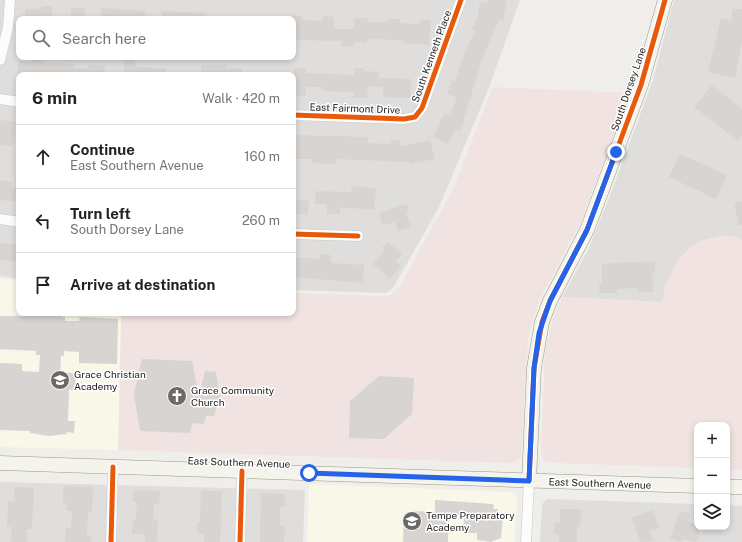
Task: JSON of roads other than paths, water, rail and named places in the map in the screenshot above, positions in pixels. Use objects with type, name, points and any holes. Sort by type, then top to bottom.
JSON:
[{"type":"main road","name":"South Dorsey Lane","points":[[529,481],[534,368],[542,322],[552,297],[587,230],[641,85],[665,0]]},
{"type":"main road","name":"East Southern Avenue","points":[[0,463],[694,486]]},
{"type":"main road","points":[[730,487],[742,487]]},
{"type":"street","points":[[0,60],[8,27],[10,0]]},
{"type":"street","name":"South Kenneth Place","points":[[415,117],[422,108],[460,0]]},
{"type":"street","points":[[0,99],[16,102]]},
{"type":"street","name":"East Fairmont Drive","points":[[296,115],[404,119],[415,117]]},
{"type":"street","points":[[0,219],[16,222]]},
{"type":"street","points":[[296,234],[358,236]]},
{"type":"street","points":[[111,542],[113,467]]},
{"type":"street","points":[[240,542],[242,471]]},
{"type":"street","name":"South Dorsey Lane","points":[[526,542],[529,481]]},
{"type":"place","name":"Grace Christian Academy","points":[[60,380]]},
{"type":"place","name":"Grace Community Church","points":[[177,396]]},
{"type":"place","name":"Tempe Preparatory Academy","points":[[412,521]]}]
